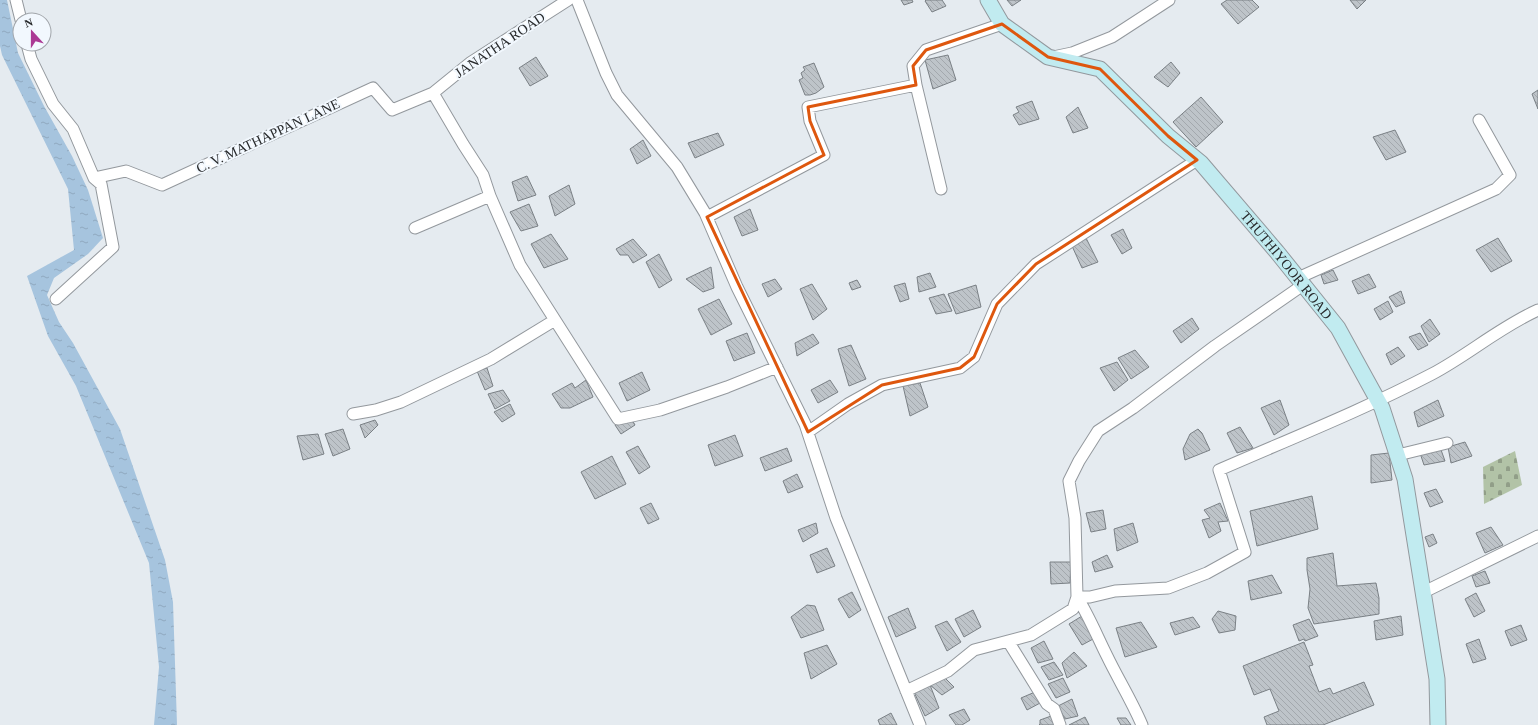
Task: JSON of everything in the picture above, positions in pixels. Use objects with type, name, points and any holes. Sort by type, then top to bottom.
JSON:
[{"type":"main road","name":"THUTHIYOOR ROAD","points":[[988,0],[1002,24],[1048,57],[1100,69],[1168,136],[1197,160],[1338,328],[1382,408],[1405,479],[1432,639],[1437,679],[1438,725]]},
{"type":"street","points":[[16,0],[19,12]]},
{"type":"street","name":"JANATHA ROAD","points":[[433,93],[470,63],[568,0]]},
{"type":"street","points":[[577,0],[606,73],[617,95],[677,166],[707,218],[737,287],[805,424],[836,518],[920,725]]},
{"type":"street","points":[[1048,57],[1072,53],[1112,37],[1169,0]]},
{"type":"street","points":[[941,188],[916,85],[913,66],[926,50],[1002,24]]},
{"type":"street","points":[[29,52],[31,59],[53,104],[73,129],[94,178],[101,184],[114,247],[56,300]]},
{"type":"street","points":[[707,218],[824,155],[810,121],[808,107],[916,85]]},
{"type":"street","name":"C. V. MATHAPPAN LANE","points":[[94,178],[126,171],[162,185],[373,88],[392,110],[433,93]]},
{"type":"street","points":[[433,93],[483,175],[490,196],[520,265],[618,419],[660,410],[727,387],[777,367]]},
{"type":"street","points":[[906,691],[948,671],[974,650],[1031,635],[1073,609],[1077,597],[1075,518],[1069,481],[1079,461],[1098,431],[1133,408],[1300,282],[1496,189],[1510,175],[1479,120]]},
{"type":"street","points":[[808,432],[848,404],[882,385],[960,368],[974,357],[997,304],[1036,264],[1197,160]]},
{"type":"street","points":[[415,228],[490,196]]},
{"type":"street","points":[[1077,597],[1090,597],[1115,592],[1168,588],[1207,573],[1245,552],[1219,470],[1378,401],[1448,365],[1513,323],[1538,310]]},
{"type":"street","points":[[353,414],[376,410],[401,402],[491,359],[555,320]]},
{"type":"street","points":[[1398,456],[1447,443]]},
{"type":"street","points":[[1424,592],[1538,536]]},
{"type":"street","points":[[1077,597],[1137,712],[1142,725]]},
{"type":"street","points":[[1008,641],[1047,704],[1054,709],[1060,725]]},
{"type":"highlighted area","points":[[1002,24],[1048,57],[1100,69],[1168,136],[1197,160],[1036,264],[997,304],[974,357],[960,368],[882,385],[808,432],[707,217],[824,155],[810,121],[808,107],[916,85],[913,66],[926,50]]},
{"type":"green space","points":[[1515,451],[1522,485],[1484,504],[1483,467]]},
{"type":"water","points":[[0,0],[7,0],[12,24],[12,52],[18,52],[44,106],[72,156],[88,190],[103,238],[88,254],[54,278],[47,295],[59,322],[73,343],[120,429],[165,560],[173,602],[177,725],[154,725],[159,667],[149,563],[76,386],[48,336],[27,276],[74,250],[68,189],[2,55],[0,46]]},
{"type":"building","points":[[901,0],[912,0],[913,2],[904,5]]},
{"type":"building","points":[[942,0],[946,6],[932,12],[925,1]]},
{"type":"building","points":[[1007,0],[1021,0],[1012,6]]},
{"type":"building","points":[[1227,0],[1252,0],[1259,7],[1238,24],[1221,4]]},
{"type":"building","points":[[1350,0],[1366,0],[1357,9]]},
{"type":"building","points":[[948,55],[956,80],[933,89],[925,60]]},
{"type":"building","points":[[536,57],[548,76],[530,86],[519,68]]},
{"type":"building","points":[[1171,62],[1180,73],[1168,87],[1154,77]]},
{"type":"building","points":[[814,63],[824,87],[816,93],[805,95],[799,80],[803,78],[801,73],[805,70],[803,67]]},
{"type":"building","points":[[1538,90],[1538,109],[1532,94]]},
{"type":"building","points":[[1201,97],[1223,122],[1196,147],[1173,122]]},
{"type":"building","points":[[1032,101],[1039,119],[1019,125],[1013,115],[1019,112],[1016,107]]},
{"type":"building","points":[[1078,107],[1088,128],[1073,133],[1066,117]]},
{"type":"building","points":[[1395,130],[1406,152],[1386,160],[1373,137]]},
{"type":"building","points":[[718,133],[724,145],[695,158],[688,143]]},
{"type":"building","points":[[643,140],[651,156],[637,164],[630,149]]},
{"type":"building","points":[[527,176],[536,195],[518,201],[512,182]]},
{"type":"building","points":[[569,185],[575,204],[555,216],[549,196]]},
{"type":"building","points":[[529,204],[538,226],[521,231],[510,212]]},
{"type":"building","points":[[750,209],[758,230],[742,236],[734,217]]},
{"type":"building","points":[[1123,229],[1132,248],[1122,254],[1111,235]]},
{"type":"building","points":[[551,234],[568,259],[544,268],[531,244]]},
{"type":"building","points":[[1086,238],[1098,262],[1082,268],[1072,246]]},
{"type":"building","points":[[1498,238],[1512,261],[1491,272],[1476,250]]},
{"type":"building","points":[[633,239],[647,255],[633,263],[628,255],[620,255],[616,249]]},
{"type":"building","points":[[659,254],[672,280],[659,288],[646,262]]},
{"type":"building","points":[[711,267],[714,288],[703,292],[686,279]]},
{"type":"building","points":[[1333,270],[1338,280],[1324,284],[1321,275]]},
{"type":"building","points":[[930,273],[936,287],[919,292],[917,277]]},
{"type":"building","points":[[1369,274],[1376,287],[1358,294],[1352,281]]},
{"type":"building","points":[[775,279],[782,289],[768,297],[762,284]]},
{"type":"building","points":[[857,280],[861,287],[852,290],[849,283]]},
{"type":"building","points":[[905,283],[909,299],[900,302],[894,286]]},
{"type":"building","points":[[812,284],[827,309],[813,320],[800,289]]},
{"type":"building","points":[[976,285],[981,307],[956,314],[948,294]]},
{"type":"building","points":[[1401,291],[1405,303],[1396,307],[1389,297]]},
{"type":"building","points":[[944,294],[952,311],[936,314],[929,298]]},
{"type":"building","points":[[719,299],[732,324],[711,335],[698,309]]},
{"type":"building","points":[[1388,301],[1393,312],[1380,320],[1374,309]]},
{"type":"building","points":[[1192,318],[1199,329],[1181,343],[1173,331]]},
{"type":"building","points":[[1430,319],[1440,334],[1429,342],[1421,326]]},
{"type":"building","points":[[747,333],[755,353],[734,361],[726,341]]},
{"type":"building","points":[[1420,333],[1428,345],[1418,350],[1409,337]]},
{"type":"building","points":[[813,334],[819,343],[797,356],[795,343]]},
{"type":"building","points":[[851,345],[866,379],[849,386],[838,349]]},
{"type":"building","points":[[1398,347],[1405,356],[1391,365],[1386,354]]},
{"type":"building","points":[[1135,350],[1149,367],[1131,379],[1118,358]]},
{"type":"building","points":[[1117,362],[1128,380],[1114,391],[1100,368]]},
{"type":"building","points":[[487,368],[493,386],[485,390],[477,371]]},
{"type":"building","points":[[642,372],[650,390],[627,401],[619,383]]},
{"type":"building","points":[[586,380],[593,397],[570,408],[561,408],[552,394],[572,383],[575,388]]},
{"type":"building","points":[[830,380],[838,392],[818,403],[811,390]]},
{"type":"building","points":[[920,383],[928,407],[910,416],[903,386]]},
{"type":"building","points":[[503,390],[510,401],[495,409],[488,394]]},
{"type":"building","points":[[1280,400],[1289,425],[1274,435],[1261,408]]},
{"type":"building","points":[[1438,400],[1444,416],[1418,427],[1414,412]]},
{"type":"building","points":[[510,404],[515,414],[502,422],[494,412]]},
{"type":"building","points":[[630,416],[635,425],[621,434],[615,425]]},
{"type":"building","points":[[375,420],[378,425],[365,438],[360,425]]},
{"type":"building","points":[[1240,427],[1253,448],[1237,453],[1227,433]]},
{"type":"building","points":[[343,429],[350,449],[333,456],[325,434]]},
{"type":"building","points":[[1198,429],[1202,433],[1210,450],[1185,460],[1183,449],[1190,434]]},
{"type":"building","points":[[318,434],[324,454],[303,460],[297,436]]},
{"type":"building","points":[[735,435],[743,456],[715,466],[708,445]]},
{"type":"building","points":[[1465,442],[1472,456],[1451,463],[1448,447]]},
{"type":"building","points":[[638,446],[650,467],[639,474],[626,452]]},
{"type":"building","points":[[1440,447],[1445,461],[1424,465],[1420,453]]},
{"type":"building","points":[[787,448],[792,461],[765,471],[760,458]]},
{"type":"building","points":[[1389,453],[1392,480],[1371,483],[1371,455]]},
{"type":"building","points":[[612,456],[626,484],[595,499],[581,472]]},
{"type":"building","points":[[797,474],[803,487],[788,493],[783,481]]},
{"type":"building","points":[[1436,489],[1443,502],[1430,507],[1424,493]]},
{"type":"building","points":[[1312,496],[1318,529],[1257,546],[1250,511]]},
{"type":"building","points":[[651,503],[659,519],[648,524],[640,508]]},
{"type":"building","points":[[1220,503],[1228,521],[1218,522],[1221,531],[1209,538],[1202,520],[1210,518],[1204,510]]},
{"type":"building","points":[[1103,510],[1106,529],[1091,532],[1086,513]]},
{"type":"building","points":[[816,523],[818,533],[803,542],[798,530]]},
{"type":"building","points":[[1133,523],[1138,542],[1117,551],[1114,529]]},
{"type":"building","points":[[1491,527],[1503,545],[1485,553],[1476,533]]},
{"type":"building","points":[[1433,534],[1437,543],[1429,547],[1425,537]]},
{"type":"building","points":[[827,548],[835,566],[817,573],[810,555]]},
{"type":"building","points":[[1333,553],[1337,586],[1376,583],[1379,598],[1379,614],[1314,624],[1308,608],[1310,589],[1307,558]]},
{"type":"building","points":[[1107,555],[1113,567],[1095,572],[1092,562]]},
{"type":"building","points":[[1050,562],[1071,562],[1070,583],[1051,584]]},
{"type":"building","points":[[1485,571],[1490,583],[1476,587],[1472,576]]},
{"type":"building","points":[[1272,575],[1282,593],[1251,600],[1248,581]]},
{"type":"building","points":[[852,592],[861,610],[849,618],[838,599]]},
{"type":"building","points":[[1476,593],[1485,611],[1474,617],[1465,599]]},
{"type":"building","points":[[807,605],[815,606],[824,630],[801,638],[791,617]]},
{"type":"building","points":[[908,608],[916,628],[896,637],[888,617]]},
{"type":"building","points":[[973,610],[981,627],[964,637],[955,619]]},
{"type":"building","points":[[1218,611],[1236,616],[1235,630],[1219,633],[1212,619]]},
{"type":"building","points":[[1082,616],[1095,638],[1082,645],[1069,624]]},
{"type":"building","points":[[1401,616],[1403,635],[1376,640],[1374,621]]},
{"type":"building","points":[[1193,617],[1200,627],[1175,635],[1170,623]]},
{"type":"building","points":[[1309,619],[1318,636],[1305,641],[1304,639],[1299,641],[1293,625]]},
{"type":"building","points":[[947,621],[961,642],[947,651],[935,626]]},
{"type":"building","points":[[1141,622],[1157,647],[1125,657],[1116,628]]},
{"type":"building","points":[[1521,625],[1527,640],[1511,646],[1505,631]]},
{"type":"building","points":[[1479,639],[1486,659],[1473,663],[1466,644]]},
{"type":"building","points":[[1044,641],[1053,659],[1038,663],[1031,648]]},
{"type":"building","points":[[1304,642],[1313,665],[1309,666],[1319,692],[1330,688],[1333,694],[1364,682],[1374,705],[1323,725],[1267,725],[1264,717],[1279,711],[1270,689],[1254,695],[1243,666]]},
{"type":"building","points":[[827,645],[837,664],[811,679],[804,653]]},
{"type":"building","points":[[1074,652],[1087,666],[1067,678],[1062,663]]},
{"type":"building","points":[[1054,662],[1063,675],[1049,680],[1041,667]]},
{"type":"building","points":[[944,677],[954,687],[942,695],[930,685]]},
{"type":"building","points":[[1063,678],[1070,692],[1056,698],[1048,684]]},
{"type":"building","points":[[930,685],[939,708],[925,716],[914,692]]},
{"type":"building","points":[[1035,692],[1042,702],[1027,710],[1021,698]]},
{"type":"building","points":[[1072,699],[1078,716],[1065,719],[1058,706]]},
{"type":"building","points":[[964,709],[970,720],[962,725],[956,725],[949,715]]},
{"type":"building","points":[[891,713],[897,725],[880,725],[878,720]]},
{"type":"building","points":[[1054,715],[1058,725],[1039,725],[1040,720]]},
{"type":"building","points":[[1085,717],[1089,725],[1069,725]]},
{"type":"building","points":[[1117,718],[1126,718],[1131,725],[1121,725]]}]
